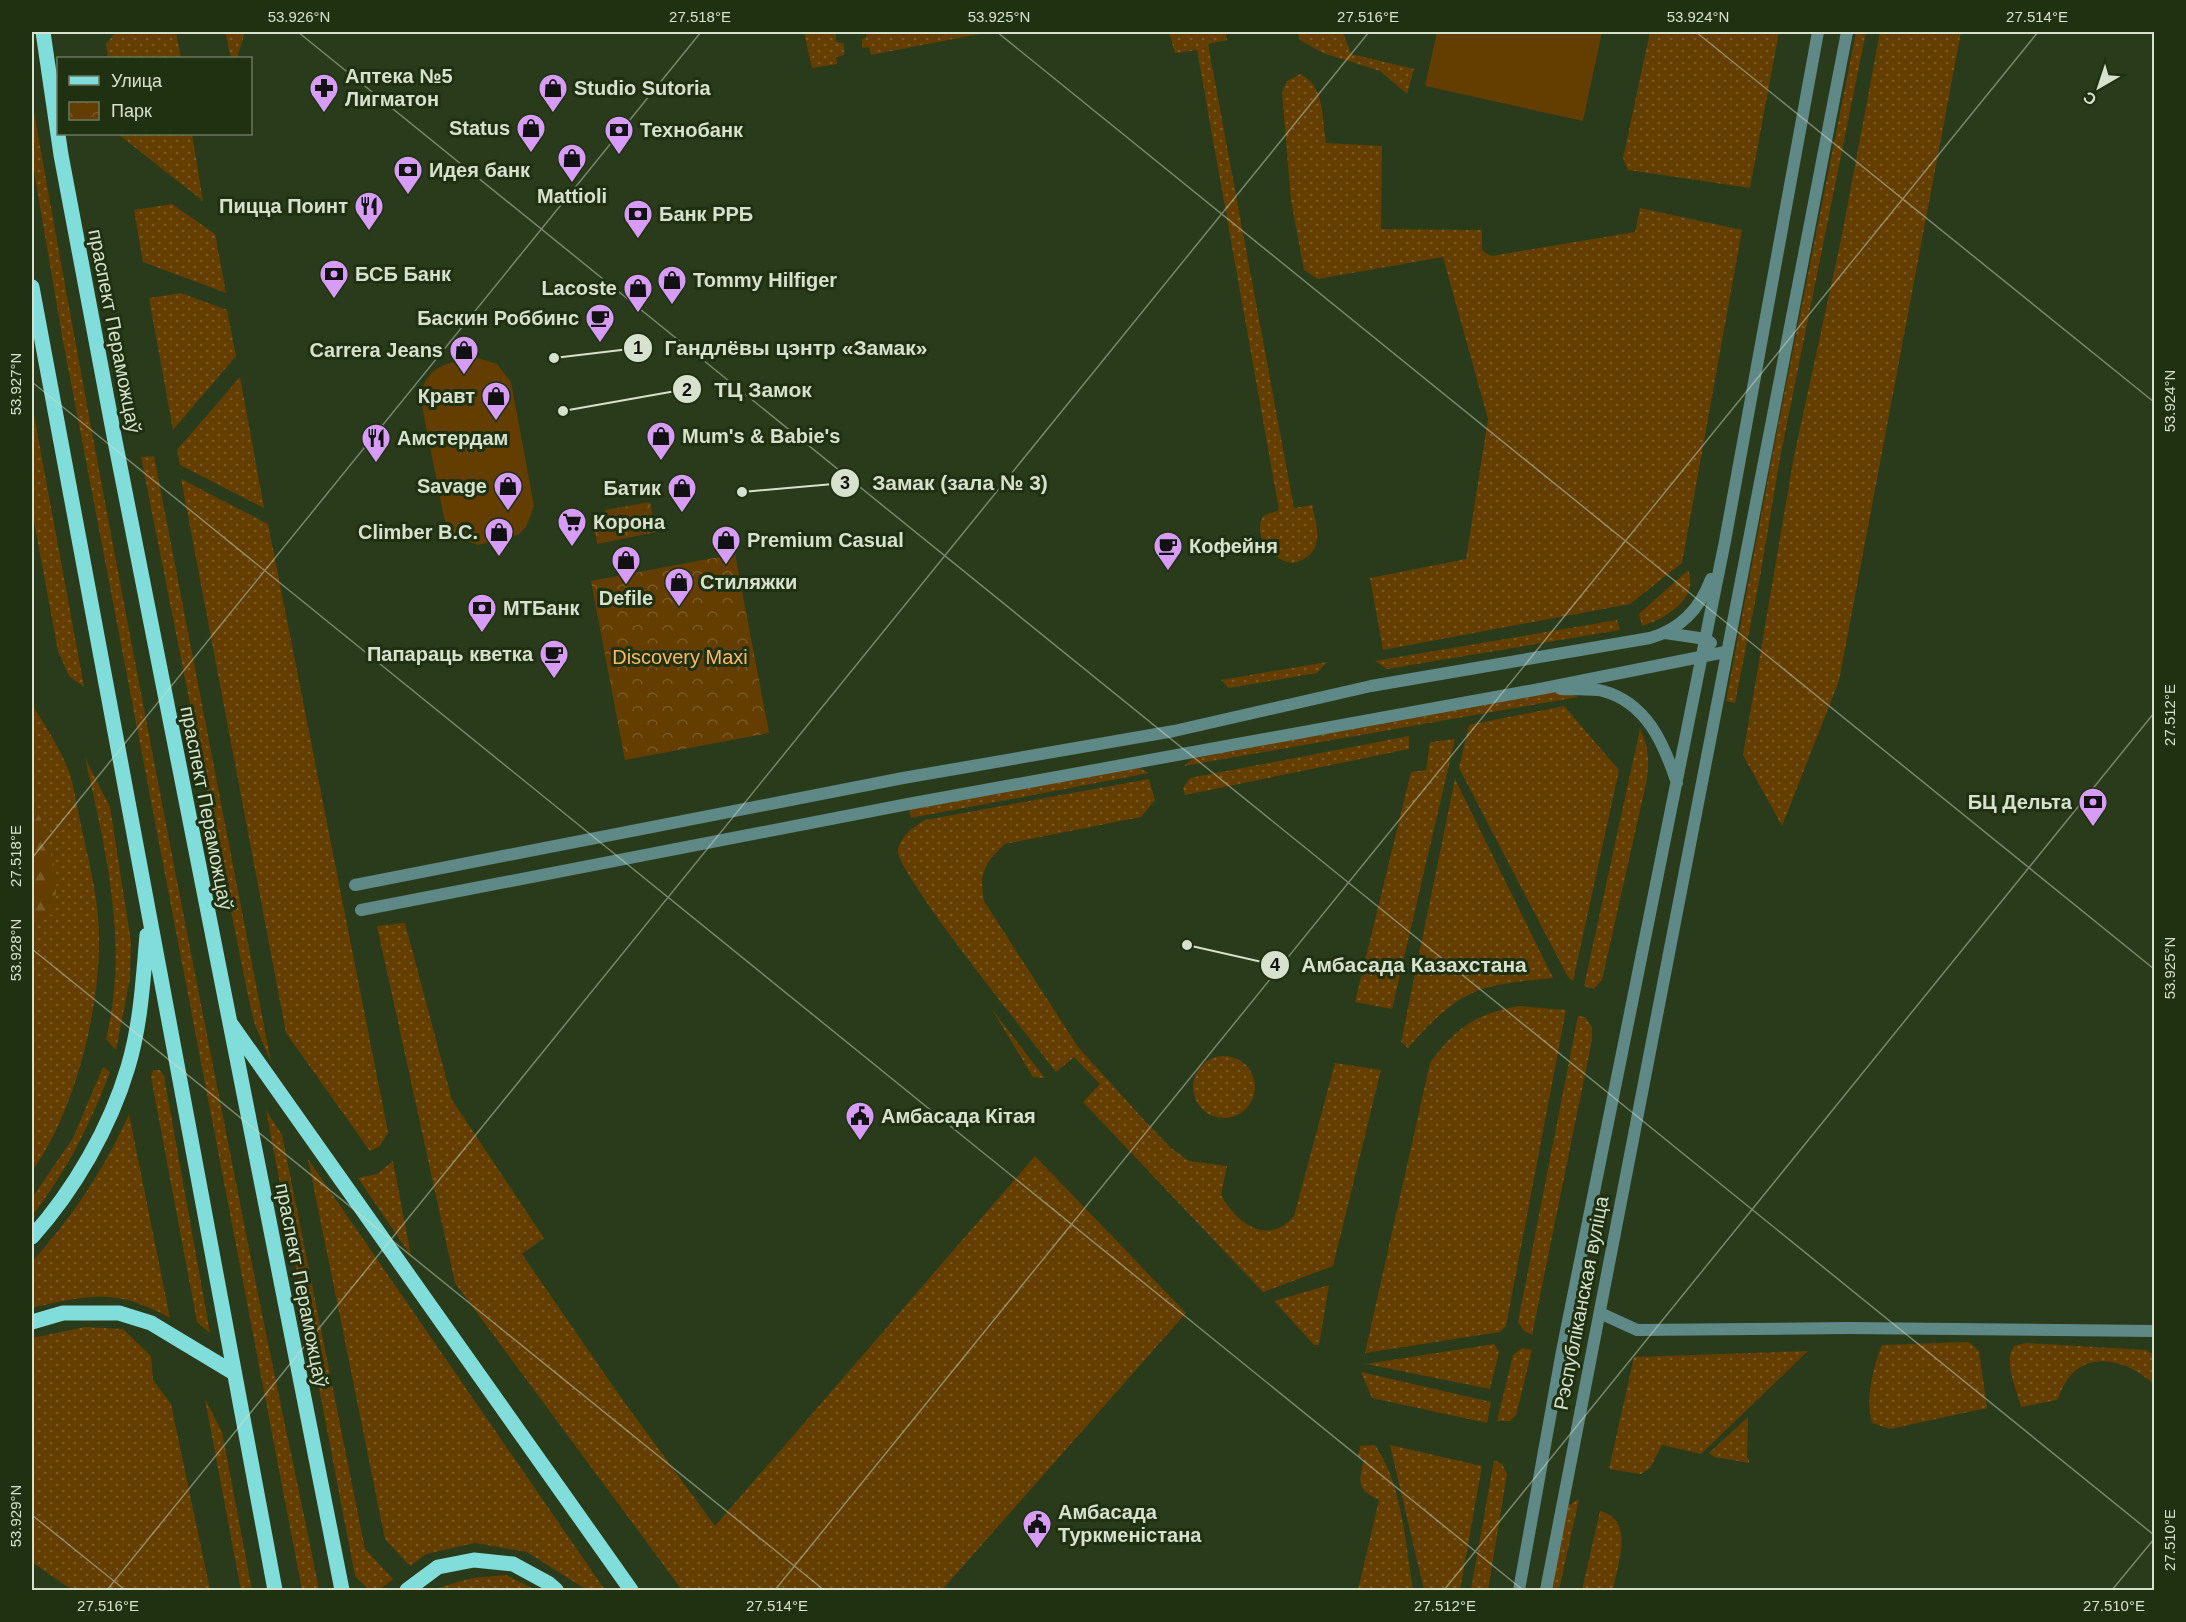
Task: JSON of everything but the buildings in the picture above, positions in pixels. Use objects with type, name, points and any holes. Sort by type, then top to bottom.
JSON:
[{"type":"main road","name":"праспект Пераможцаў","points":[[43,32],[57,128]]},
{"type":"main road","name":"праспект Пераможцаў","points":[[58,135],[227,1019],[342,1590]]},
{"type":"main road","points":[[32,287],[275,1590]]},
{"type":"main road","points":[[32,1237],[78,1176],[105,1124],[128,1067],[142,1000],[148,914]]},
{"type":"main road","points":[[227,1019],[631,1590]]},
{"type":"main road","points":[[32,1322],[63,1312],[119,1313],[152,1323],[234,1373]]},
{"type":"main road","points":[[407,1590],[438,1567],[474,1560],[513,1564],[548,1583],[556,1590]]},
{"type":"street","points":[[1519,1590],[1562,1351],[1678,785],[1725,541],[1818,32]]},
{"type":"street","name":"Рэспубліканская вуліца","points":[[1546,1590],[1600,1313],[1652,1022],[1847,32]]},
{"type":"street","points":[[355,885],[903,778],[1174,731],[1371,686],[1605,648],[1665,633],[1695,611],[1706,594],[1725,541]]},
{"type":"street","points":[[1665,633],[1706,639],[1725,652]]},
{"type":"street","points":[[361,910],[908,804],[1545,688],[1725,652]]},
{"type":"street","points":[[1545,688],[1603,691],[1623,701],[1650,722],[1666,751],[1678,785]]},
{"type":"street","points":[[1600,1313],[1637,1330],[1858,1328],[2154,1331]]},
{"type":"green space","points":[[116,32],[176,32],[181,57],[108,57],[106,44]]},
{"type":"green space","points":[[225,32],[245,32],[237,57],[231,57]]},
{"type":"green space","points":[[804,32],[836,32],[836,42],[844,43],[844,55],[836,57],[837,64],[812,68]]},
{"type":"green space","points":[[867,32],[989,32],[871,55],[869,47],[862,48],[862,39],[866,37]]},
{"type":"green space","points":[[1169,32],[1225,32],[1227,40],[1208,44],[1294,508],[1312,505],[1316,523],[1315,547],[1311,554],[1294,563],[1286,562],[1272,553],[1262,540],[1260,532],[1263,516],[1279,510],[1197,50],[1175,53]]},
{"type":"green space","points":[[1297,32],[1343,32],[1351,54],[1414,69],[1407,94],[1380,71],[1323,53],[1300,40]]},
{"type":"green space","points":[[1437,32],[1602,32],[1583,121],[1425,86]]},
{"type":"green space","points":[[1650,32],[1779,32],[1750,188],[1628,170],[1623,158]]},
{"type":"green space","points":[[1856,32],[1866,32],[1780,458],[1760,577],[1735,703],[1726,701]]},
{"type":"green space","points":[[1880,32],[1961,32],[1839,681],[1782,826],[1743,755],[1794,456],[1841,240]]},
{"type":"green space","points":[[1300,74],[1308,79],[1318,94],[1326,143],[1382,146],[1381,229],[1482,230],[1482,250],[1491,256],[1635,232],[1640,208],[1742,230],[1682,563],[1630,604],[1383,650],[1370,578],[1466,559],[1488,419],[1443,257],[1318,279],[1304,270],[1291,201],[1282,92],[1287,81]]},
{"type":"green space","points":[[32,101],[167,831],[319,1590],[302,1590],[63,341],[32,159]]},
{"type":"green space","points":[[119,135],[192,135],[203,201]]},
{"type":"green space","points":[[172,204],[215,234],[226,293],[143,262],[134,210]]},
{"type":"green space","points":[[181,293],[227,310],[236,356],[173,430],[149,298]]},
{"type":"green space","points":[[475,357],[497,364],[511,382],[534,506],[526,527],[518,535],[478,545],[457,537],[449,529],[444,518],[420,396],[428,378],[440,367]]},
{"type":"green space","points":[[240,377],[264,508],[180,465],[177,450]]},
{"type":"green space","points":[[32,404],[84,687],[69,676],[58,651],[32,511]]},
{"type":"green space","points":[[154,456],[271,1062],[255,1025],[248,996],[141,457]]},
{"type":"green space","points":[[181,479],[268,524],[388,1132],[380,1146],[370,1151],[286,1033]]},
{"type":"green space","points":[[650,502],[656,532],[597,544],[594,525],[607,522],[605,510]]},
{"type":"green space","name":"Discovery Maxi","points":[[735,554],[769,733],[625,760],[591,581]]},
{"type":"green space","points":[[1688,570],[1689,590],[1685,599],[1669,613],[1642,626],[1639,614]]},
{"type":"green space","points":[[1617,620],[1620,630],[1387,669],[1375,661]]},
{"type":"green space","points":[[1327,662],[1317,673],[1229,688],[1221,680]]},
{"type":"green space","points":[[1558,690],[1578,697],[1184,766],[1196,756]]},
{"type":"green space","points":[[32,704],[57,745],[71,778],[93,881],[99,938],[95,996],[82,1059],[61,1120],[32,1171]]},
{"type":"green space","points":[[1564,706],[1619,770],[1573,981],[1568,977],[1459,768],[1469,725]]},
{"type":"green space","points":[[1640,729],[1648,754],[1647,779],[1602,980],[1594,989],[1584,986]]},
{"type":"green space","points":[[1409,736],[1409,749],[1185,795],[1183,788],[1190,778]]},
{"type":"green space","points":[[1455,739],[1392,1009],[1355,1002],[1411,772],[1426,770],[1430,742]]},
{"type":"green space","points":[[85,758],[110,807],[131,942],[130,978],[116,1050],[106,1039],[113,1003],[115,968],[112,898]]},
{"type":"green space","points":[[1124,767],[1139,768],[1149,773],[911,818],[909,809]]},
{"type":"green space","points":[[1149,779],[1155,800],[1141,817],[1005,844],[992,857],[985,870],[982,883],[984,901],[1078,1047],[1171,1148],[1189,1161],[1227,1166],[1221,1195],[1235,1214],[1253,1228],[1273,1230],[1284,1225],[1294,1216],[1335,1063],[1381,1070],[1333,1266],[1263,1292],[1083,1102],[1100,1084],[1074,1057],[1056,1072],[918,890],[903,865],[898,850],[905,836],[925,820]]},
{"type":"green space","points":[[1455,779],[1553,978],[1505,984],[1471,994],[1442,1013],[1408,1048],[1401,1042]]},
{"type":"green space","points":[[32,805],[41,819],[57,876],[54,914],[32,917]]},
{"type":"green space","points":[[405,923],[452,1100],[544,1238],[522,1254],[617,1392],[715,1526],[1035,1156],[1186,1313],[942,1590],[682,1590],[455,1283],[377,926]]},
{"type":"green space","points":[[1519,1006],[1566,1010],[1506,1326],[1500,1332],[1365,1353],[1430,1063],[1449,1040],[1468,1024],[1491,1013]]},
{"type":"green space","points":[[991,1008],[1045,1078],[1033,1077]]},
{"type":"green space","points":[[1578,1016],[1585,1017],[1592,1027],[1592,1040],[1532,1335],[1524,1331],[1518,1322]]},
{"type":"green space","points":[[1218,1056],[1230,1056],[1246,1065],[1253,1075],[1255,1087],[1253,1099],[1246,1109],[1230,1118],[1218,1118],[1207,1113],[1198,1104],[1193,1093],[1193,1081],[1198,1070],[1207,1061]]},
{"type":"green space","points":[[103,1067],[110,1072],[94,1111],[56,1182],[32,1216],[32,1198],[73,1138]]},
{"type":"green space","points":[[153,1070],[160,1070],[164,1076],[210,1333],[197,1322],[151,1077]]},
{"type":"green space","points":[[266,1110],[282,1135],[365,1549],[393,1579],[379,1590],[369,1590],[355,1576]]},
{"type":"green space","points":[[129,1114],[170,1318],[151,1308],[117,1298],[70,1300],[32,1308],[32,1262],[86,1192]]},
{"type":"green space","points":[[308,1159],[605,1590],[587,1590],[527,1552],[475,1543],[426,1554],[410,1566],[385,1539]]},
{"type":"green space","points":[[393,1161],[411,1256],[358,1178],[377,1174]]},
{"type":"green space","points":[[1329,1285],[1319,1345],[1314,1345],[1274,1301]]},
{"type":"green space","points":[[85,1327],[123,1329],[151,1356],[153,1380],[171,1404],[210,1590],[72,1590],[32,1562],[32,1338]]},
{"type":"green space","points":[[1969,1342],[1979,1351],[1987,1408],[1890,1429],[1872,1423],[1869,1404],[1871,1384],[1882,1345]]},
{"type":"green space","points":[[2026,1343],[2146,1350],[2154,1355],[2154,1385],[2127,1367],[2105,1361],[2094,1362],[2084,1365],[2071,1375],[2057,1400],[2021,1407],[2010,1368],[2010,1360],[2014,1346]]},
{"type":"green space","points":[[1494,1344],[1499,1352],[1490,1389],[1366,1364]]},
{"type":"green space","points":[[1522,1348],[1532,1350],[1516,1415],[1510,1421],[1497,1421],[1513,1355]]},
{"type":"green space","points":[[1808,1351],[1701,1454],[1662,1445],[1650,1468],[1641,1474],[1609,1469],[1634,1357]]},
{"type":"green space","points":[[1361,1372],[1491,1402],[1487,1423],[1372,1398]]},
{"type":"green space","points":[[205,1399],[222,1432],[252,1590],[241,1590]]},
{"type":"green space","points":[[1748,1417],[1747,1457],[1750,1463],[1714,1457],[1709,1453]]},
{"type":"green space","points":[[1375,1445],[1392,1478],[1402,1515],[1413,1590],[1358,1590],[1379,1500],[1366,1492],[1361,1484],[1364,1459],[1358,1457],[1360,1446]]},
{"type":"green space","points":[[1390,1445],[1482,1466],[1460,1590],[1424,1590]]},
{"type":"green space","points":[[1494,1460],[1502,1464],[1507,1474],[1488,1590],[1471,1590]]},
{"type":"green space","points":[[1579,1499],[1559,1590],[1542,1590],[1566,1507]]},
{"type":"green space","points":[[1600,1511],[1611,1516],[1618,1524],[1621,1533],[1622,1544],[1613,1590],[1582,1590]]},
{"type":"green space","points":[[506,1575],[536,1590],[434,1589],[472,1578]]},
{"type":"place","name":"Аптека №5 Лигматон","points":[[324,114]]},
{"type":"place","name":"Studio Sutoria","points":[[553,114]]},
{"type":"place","name":"Status","points":[[531,154]]},
{"type":"place","name":"Технобанк","points":[[619,156]]},
{"type":"place","name":"Mattioli","points":[[572,184]]},
{"type":"place","name":"Идея банк","points":[[408,196]]},
{"type":"place","name":"Пицца Поинт","points":[[369,232]]},
{"type":"place","name":"Банк РРБ","points":[[638,240]]},
{"type":"place","name":"БСБ Банк","points":[[334,300]]},
{"type":"place","name":"Tommy Hilfiger","points":[[672,306]]},
{"type":"place","name":"Lacoste","points":[[638,314]]},
{"type":"place","name":"Баскин Роббинс","points":[[600,344]]},
{"type":"place","name":"Гандлёвы цэнтр «Замак»","points":[[554,358]]},
{"type":"place","name":"Carrera Jeans","points":[[464,376]]},
{"type":"place","name":"ТЦ Замок","points":[[563,411]]},
{"type":"place","name":"Кравт","points":[[496,422]]},
{"type":"place","name":"Mum's & Babie's","points":[[661,462]]},
{"type":"place","name":"Амстердам","points":[[376,464]]},
{"type":"place","name":"Замак (зала № 3)","points":[[742,492]]},
{"type":"place","name":"Savage","points":[[508,512]]},
{"type":"place","name":"Батик","points":[[682,514]]},
{"type":"place","name":"Корона","points":[[572,548]]},
{"type":"place","name":"Climber B.C.","points":[[499,558]]},
{"type":"place","name":"Premium Casual","points":[[726,566]]},
{"type":"place","name":"Кофейня","points":[[1168,572]]},
{"type":"place","name":"Defile","points":[[626,586]]},
{"type":"place","name":"Стиляжки","points":[[679,608]]},
{"type":"place","name":"МТБанк","points":[[482,634]]},
{"type":"place","name":"Папараць кветка","points":[[554,680]]},
{"type":"place","name":"БЦ Дельта","points":[[2093,828]]},
{"type":"place","name":"Амбасада Казахстана","points":[[1187,945]]},
{"type":"place","name":"Амбасада Кітая","points":[[860,1142]]},
{"type":"place","name":"Амбасада Туркменістана","points":[[1037,1550]]}]
